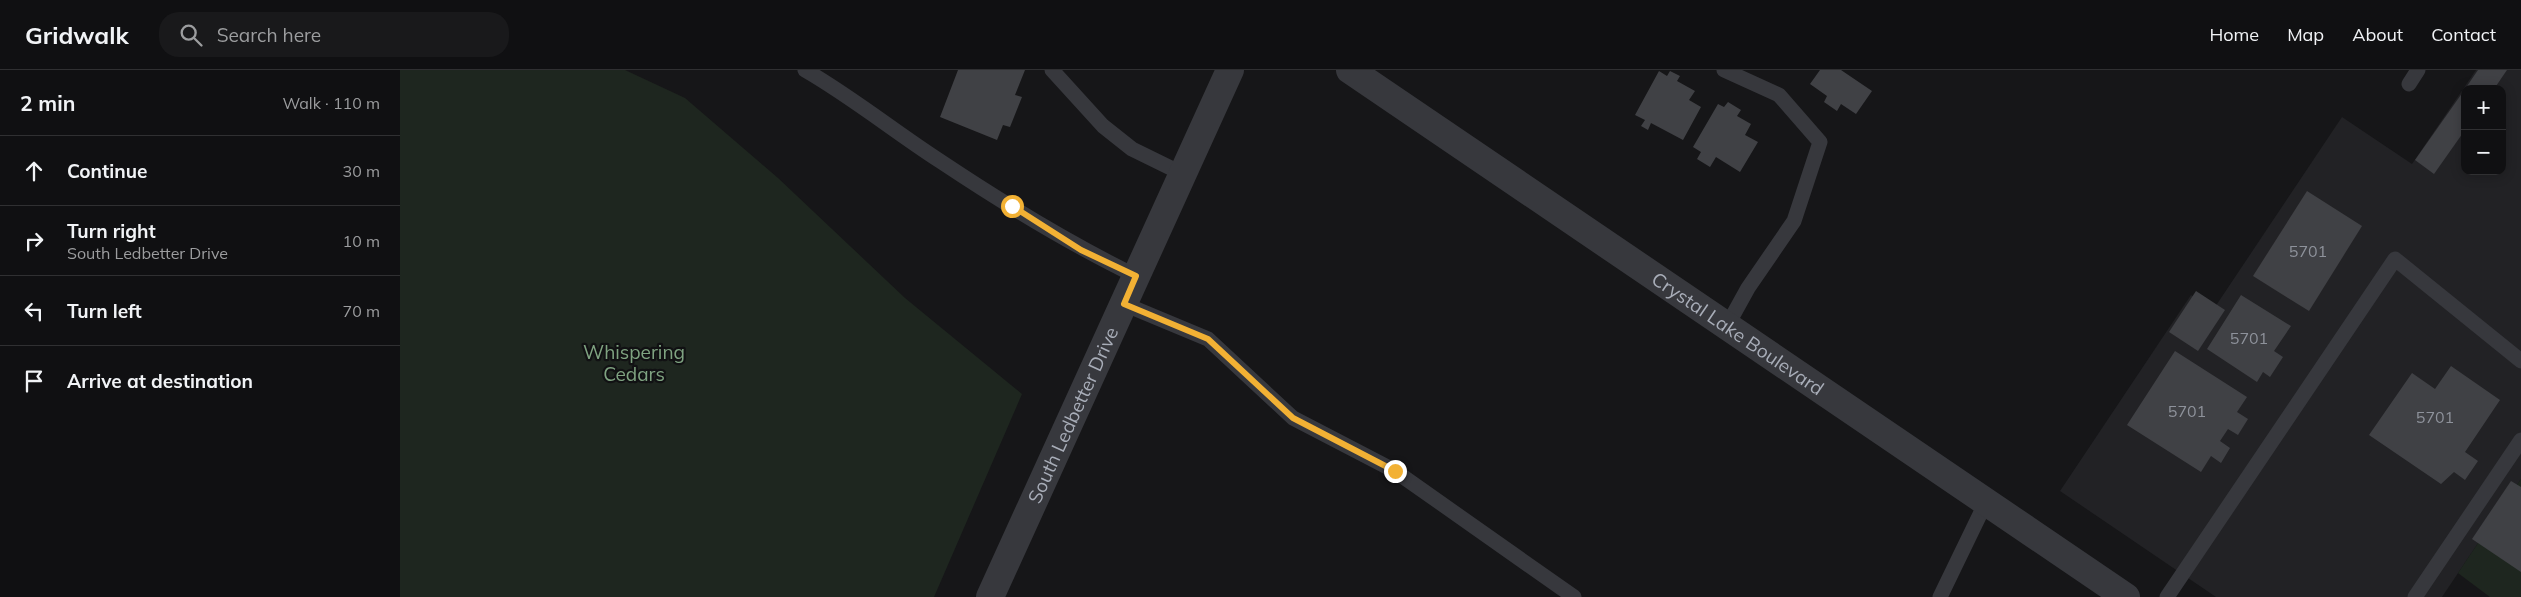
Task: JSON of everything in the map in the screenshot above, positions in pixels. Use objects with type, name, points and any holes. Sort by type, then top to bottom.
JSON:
[{"type":"street","name":"South Ledbetter Drive","points":[[990,597],[1230,70]]},
{"type":"street","name":"Crystal Lake Boulevard","points":[[1350,70],[2126,597]]},
{"type":"lane","points":[[805,70],[940,162],[1081,250],[1136,276]]},
{"type":"lane","points":[[1052,70],[1110,132],[1132,149],[1183,174]]},
{"type":"lane","points":[[1724,70],[1778,95],[1820,142],[1794,222],[1748,288],[1727,326]]},
{"type":"lane","points":[[2409,84],[2418,70]]},
{"type":"lane","points":[[2167,597],[2395,259],[2521,361]]},
{"type":"lane","points":[[1124,304],[1208,339],[1293,418],[1395,471],[1574,597]]},
{"type":"lane","points":[[2415,597],[2521,440]]},
{"type":"lane","points":[[1940,597],[1986,502]]},
{"type":"shaded area","points":[[2476,70],[2521,70],[2521,479],[2442,597],[2216,597],[2060,491],[2191,295],[2213,310],[2342,117],[2412,164],[2461,92],[2461,175],[2506,175],[2506,85],[2466,85]]},
{"type":"green space","name":"Whispering Cedars","points":[[400,70],[625,70],[685,98],[778,178],[905,298],[1022,394],[934,597],[400,597]]},
{"type":"green space","points":[[2521,479],[2521,597],[2490,597],[2458,573]]},
{"type":"building","points":[[958,70],[1025,70],[1015,95],[1022,97],[1010,127],[1003,125],[997,140],[940,117]]},
{"type":"building","points":[[1820,70],[1841,70],[1872,91],[1856,114],[1841,104],[1837,111],[1824,102],[1827,96],[1810,84]]},
{"type":"building","points":[[2478,70],[2507,70],[2497,85],[2468,85]]},
{"type":"building","points":[[1659,71],[1667,76],[1670,71],[1680,76],[1677,81],[1695,91],[1689,100],[1701,107],[1683,140],[1651,123],[1648,130],[1641,126],[1645,120],[1635,115]]},
{"type":"building","points":[[2461,95],[2461,136],[2434,174],[2415,160]]},
{"type":"building","points":[[1728,102],[1741,110],[1737,116],[1751,124],[1745,135],[1758,142],[1740,172],[1716,157],[1710,167],[1697,159],[1701,152],[1693,147],[1718,104],[1724,107]]},
{"type":"building","points":[[2307,191],[2362,226],[2309,311],[2253,276]]},
{"type":"building","points":[[2196,291],[2225,310],[2198,351],[2169,332]]},
{"type":"building","points":[[2241,295],[2291,326],[2274,351],[2283,357],[2270,377],[2263,372],[2257,382],[2207,349]]},
{"type":"building","points":[[2175,351],[2247,397],[2237,412],[2248,419],[2238,435],[2228,429],[2220,441],[2230,448],[2221,463],[2211,456],[2201,472],[2127,425]]},
{"type":"building","points":[[2451,366],[2500,400],[2465,452],[2478,461],[2465,480],[2454,472],[2441,484],[2369,435],[2412,373],[2435,389]]},
{"type":"building","points":[[2511,481],[2521,487],[2521,572],[2472,539]]},
{"type":"route","points":[[1012,206],[1081,250],[1136,276],[1124,304],[1208,339],[1293,418],[1395,471]]}]
